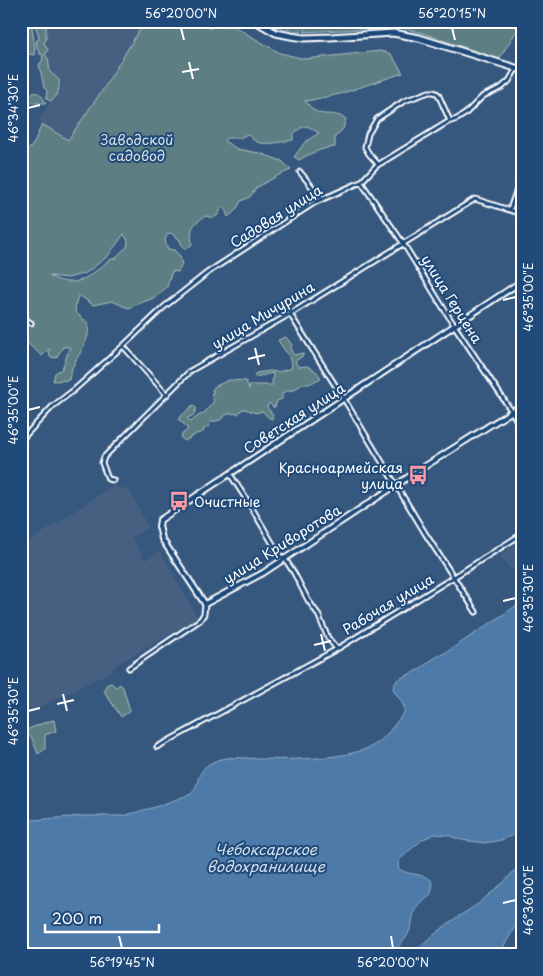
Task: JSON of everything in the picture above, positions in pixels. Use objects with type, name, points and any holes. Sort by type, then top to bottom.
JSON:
[{"type":"main road","points":[[255,21],[276,33],[304,38],[393,33],[419,38],[519,70]]},
{"type":"street","name":"Садовая улица","points":[[21,440],[53,406],[77,388],[164,306],[206,273],[314,203],[361,182],[378,164],[450,121],[466,114],[483,96],[501,88],[519,70]]},
{"type":"street","points":[[378,164],[369,154],[366,147],[368,134],[377,119],[404,101],[434,92],[438,94],[450,121]]},
{"type":"street","points":[[300,172],[322,199]]},
{"type":"street","points":[[522,175],[510,209],[522,214]]},
{"type":"street","name":"улица Герцена","points":[[361,182],[403,243],[522,430]]},
{"type":"street","name":"улица Мичурина","points":[[113,480],[108,480],[102,463],[104,457],[190,372],[290,314],[475,198],[510,209]]},
{"type":"street","name":"Советская улица","points":[[205,604],[162,539],[159,526],[160,520],[522,281]]},
{"type":"street","points":[[21,310],[26,320],[31,323]]},
{"type":"street","points":[[290,314],[344,399],[424,533],[476,612]]},
{"type":"street","points":[[123,346],[167,395]]},
{"type":"street","name":"улица Криворотова","points":[[205,604],[285,559],[522,406]]},
{"type":"street","points":[[230,474],[276,550],[285,559],[294,573],[308,600],[318,614],[328,638],[336,649]]},
{"type":"street","name":"Рабочая улица","points":[[157,746],[336,649],[522,534]]},
{"type":"street","points":[[129,668],[200,620],[206,609],[205,604]]},
{"type":"shaded area","points":[[44,21],[145,21],[104,88],[68,140],[42,124],[39,119],[62,84],[48,71],[40,48]]},
{"type":"shaded area","points":[[112,486],[130,490],[148,528],[132,537],[145,560],[160,551],[198,618],[117,664],[108,673],[21,717],[21,547]]},
{"type":"shaded area","points":[[522,540],[522,562],[511,569],[500,556]]},
{"type":"green space","points":[[21,21],[31,21],[35,48],[34,55],[21,50],[23,47],[21,43]]},
{"type":"green space","points":[[36,21],[46,21],[46,39],[44,43],[48,50],[45,55],[48,58],[50,72],[59,80],[58,92],[53,100],[50,101],[46,98],[47,91],[44,87],[39,64],[42,62],[43,55],[40,54],[37,47],[36,41],[39,39],[34,24]]},
{"type":"green space","name":"Заводской садовод","points":[[145,21],[199,21],[210,29],[216,21],[220,21],[226,26],[230,24],[280,53],[305,59],[380,51],[391,54],[403,73],[340,94],[305,100],[315,111],[346,119],[343,129],[335,137],[335,147],[317,151],[299,160],[294,157],[305,142],[319,133],[307,126],[293,134],[293,140],[275,143],[257,142],[247,134],[240,138],[227,138],[224,141],[237,149],[259,153],[282,161],[291,170],[256,188],[250,197],[241,201],[236,210],[228,217],[225,209],[222,207],[218,215],[213,218],[206,216],[195,224],[191,234],[192,244],[186,250],[180,240],[171,233],[167,234],[165,241],[168,249],[174,250],[180,256],[182,265],[178,272],[172,271],[167,287],[156,297],[128,308],[112,301],[93,305],[79,295],[75,312],[88,323],[88,335],[84,347],[72,368],[69,380],[53,381],[55,373],[62,369],[70,347],[63,347],[56,358],[50,357],[49,349],[42,356],[26,342],[23,359],[21,360],[21,312],[24,321],[33,327],[34,323],[21,309],[21,290],[25,292],[21,283],[21,159],[34,143],[42,124],[68,140],[104,88]],"holes":[[[124,234],[128,241],[127,247],[116,258],[111,259],[82,280],[70,282],[49,276],[68,278],[86,273],[108,256]]]},
{"type":"green space","points":[[264,21],[307,21],[301,32],[271,26]]},
{"type":"green space","points":[[309,21],[521,21],[521,24],[499,59],[419,32],[398,27],[304,32]]},
{"type":"green space","points":[[21,68],[24,78],[24,93],[29,95],[37,93],[41,95],[46,103],[27,102],[26,107],[21,109]]},
{"type":"green space","points":[[286,337],[292,345],[291,350],[294,355],[303,353],[303,356],[295,361],[297,365],[299,367],[307,366],[317,372],[321,378],[282,393],[282,399],[277,401],[275,407],[269,403],[267,407],[273,415],[272,419],[262,411],[256,413],[245,409],[241,410],[238,414],[229,413],[220,420],[211,422],[203,432],[185,441],[181,438],[182,434],[187,431],[187,427],[178,419],[193,405],[196,408],[194,415],[187,418],[191,422],[204,413],[214,401],[211,394],[214,392],[212,391],[214,387],[229,380],[246,381],[249,389],[250,385],[272,385],[273,373],[254,376],[256,373],[278,372],[292,368],[289,356],[278,340]]},
{"type":"green space","points":[[111,683],[116,687],[120,684],[123,687],[130,711],[121,717],[104,691],[106,685]]},
{"type":"green space","points":[[54,720],[56,731],[45,735],[45,749],[38,754],[31,736],[21,741],[21,732]]},
{"type":"water","name":"Чебоксарское водохранилище","points":[[522,602],[522,832],[501,840],[485,843],[435,834],[423,839],[399,860],[398,868],[431,880],[432,891],[415,910],[406,937],[390,954],[21,955],[21,821],[83,816],[123,816],[155,807],[191,794],[196,787],[202,770],[216,760],[234,758],[319,758],[365,749],[383,738],[404,713],[402,703],[393,688],[397,680],[418,670]]},
{"type":"water","points":[[522,862],[522,914],[499,955],[409,955],[450,922],[478,904],[504,882]]},
{"type":"place","name":"Красноармейская улица","points":[[418,475]]},
{"type":"place","name":"Очистные","points":[[179,501]]}]
